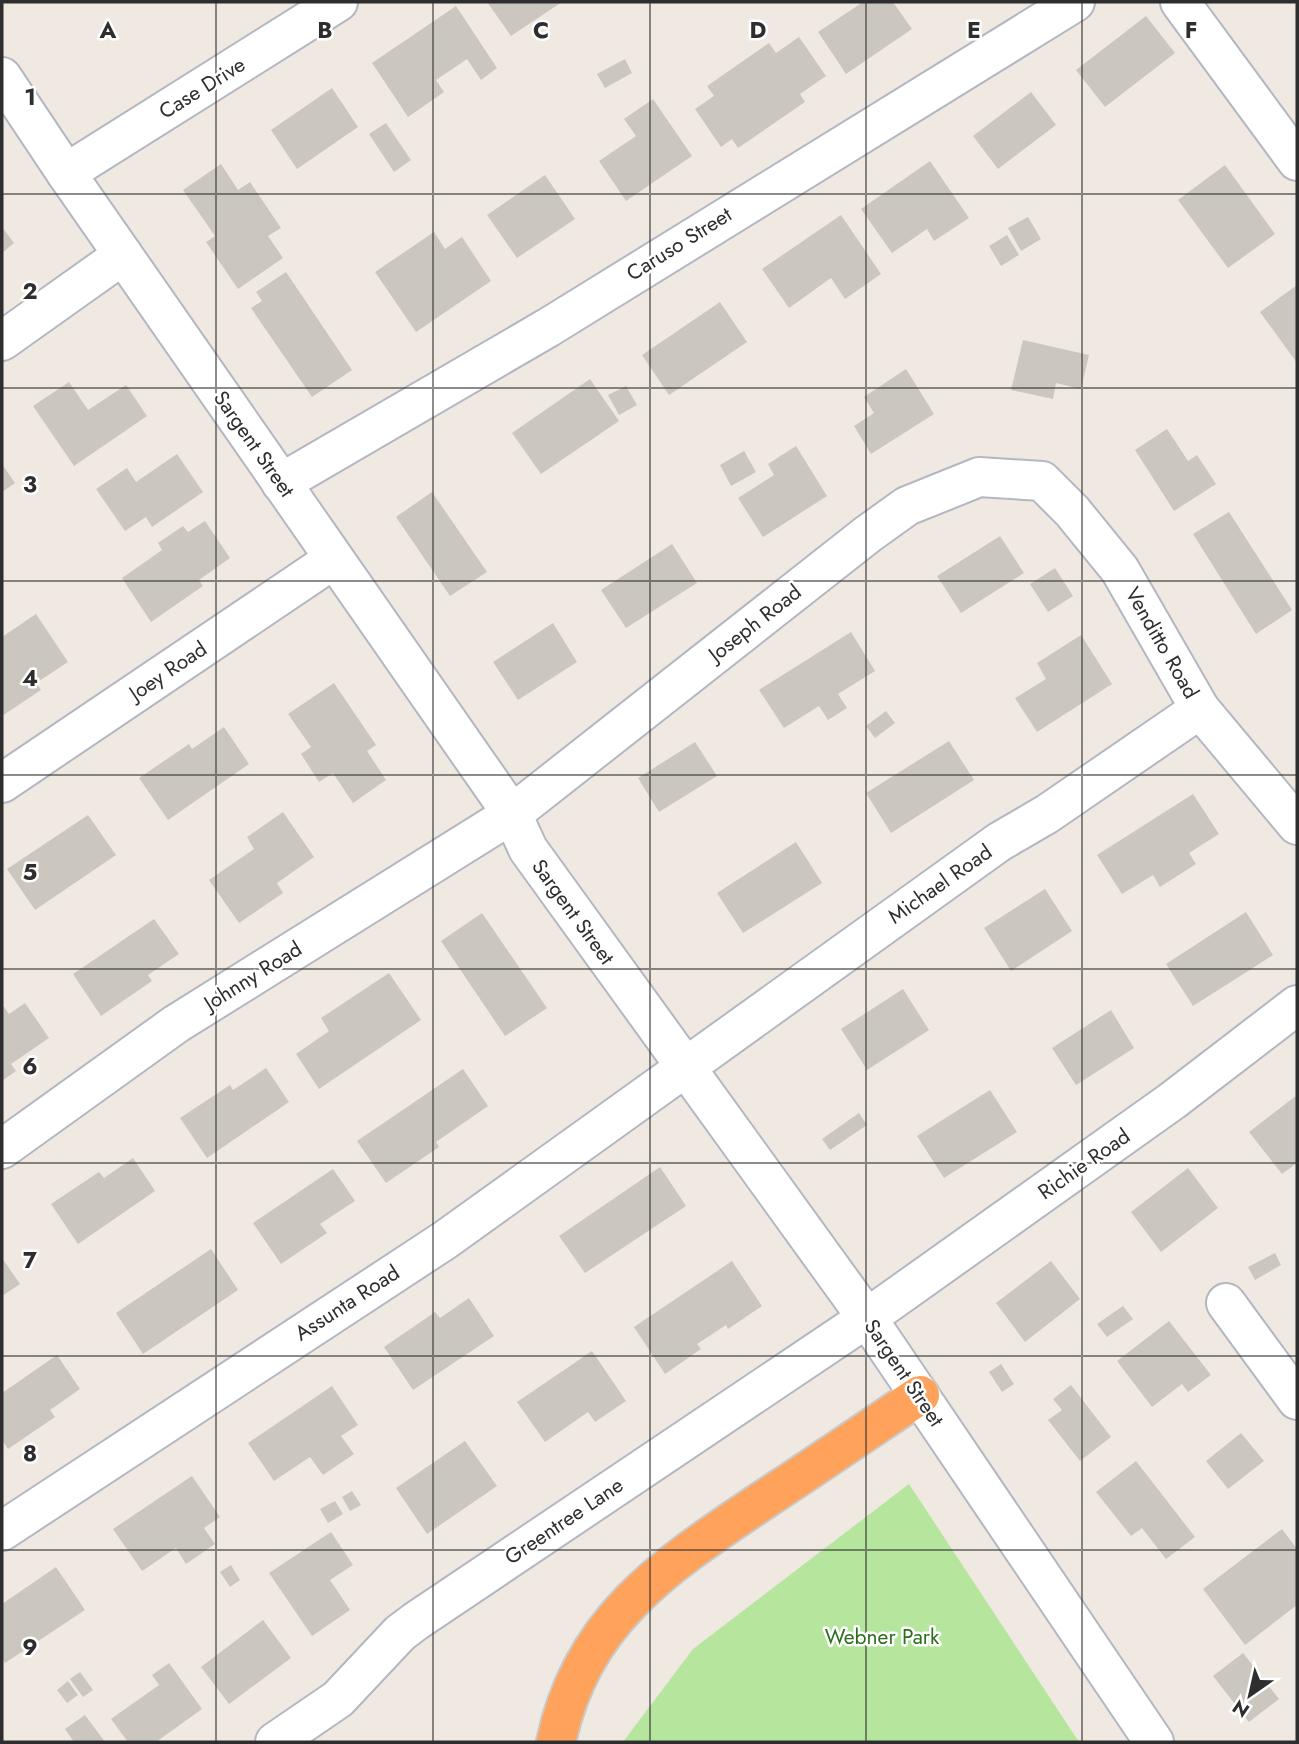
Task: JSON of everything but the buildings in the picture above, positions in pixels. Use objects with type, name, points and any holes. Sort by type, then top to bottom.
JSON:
[{"type":"highway","points":[[556,1742],[565,1706],[579,1675],[602,1636],[637,1594],[687,1553],[920,1395]]},
{"type":"street","name":"Case Drive","points":[[66,173],[338,2]]},
{"type":"street","name":"Caruso Street","points":[[281,483],[549,327],[1075,2]]},
{"type":"street","points":[[1180,2],[1297,162]]},
{"type":"street","name":"Sargent Street","points":[[2,76],[66,173],[512,814],[528,849],[867,1318],[1154,1742]]},
{"type":"street","points":[[2,341],[123,255]]},
{"type":"street","name":"Joseph Road","points":[[512,814],[907,506],[979,477],[1017,480]]},
{"type":"street","name":"Venditto Road","points":[[1017,480],[1042,481],[1072,511],[1120,570],[1200,709],[1297,825]]},
{"type":"street","name":"Joey Road","points":[[2,783],[334,559]]},
{"type":"street","name":"Michael Road","points":[[685,1066],[999,842],[1047,814],[1200,709]]},
{"type":"street","name":"Johnny Road","points":[[2,1149],[176,1024],[512,814]]},
{"type":"street","name":"Richie Road","points":[[867,1318],[1172,1101],[1297,1005]]},
{"type":"street","name":"Assunta Road","points":[[2,1531],[445,1240],[685,1066]]},
{"type":"street","points":[[1226,1303],[1297,1400]]},
{"type":"street","name":"Greentree Lane","points":[[275,1742],[348,1690],[400,1633],[416,1621],[867,1318]]},
{"type":"green space","name":"Webner Park","points":[[909,1484],[1079,1742],[623,1742],[693,1649]]}]
